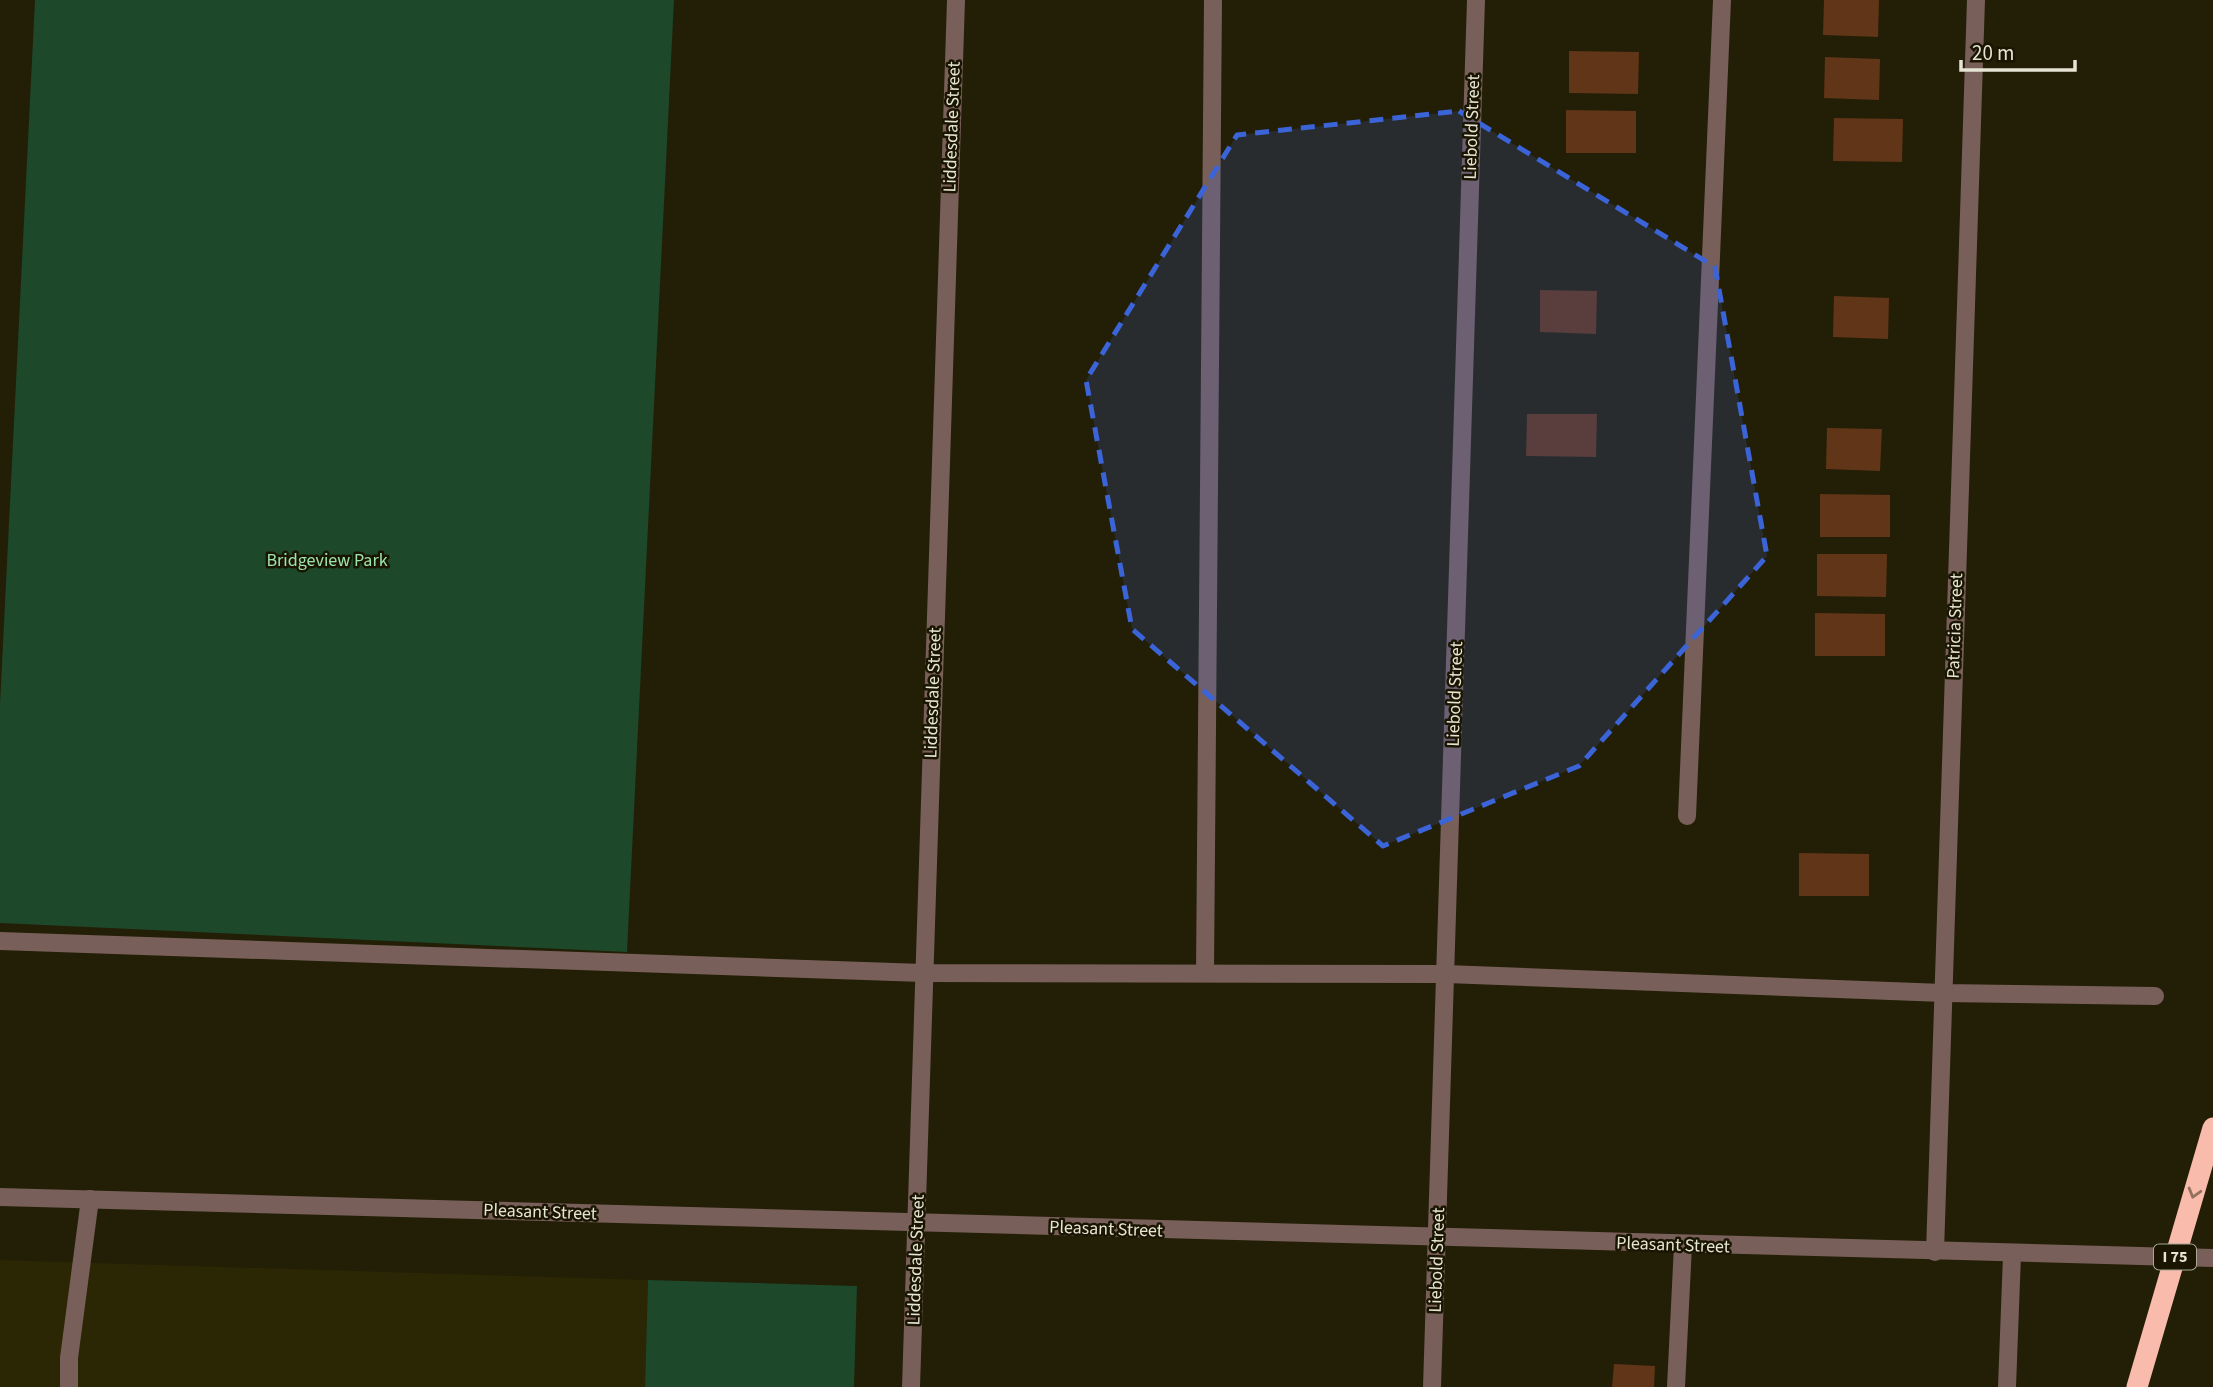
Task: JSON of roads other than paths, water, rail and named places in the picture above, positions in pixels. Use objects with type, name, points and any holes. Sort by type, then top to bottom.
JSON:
[{"type":"highway","name":"I 75","points":[[2137,1387],[2213,1128]]},
{"type":"street","name":"Liddesdale Street","points":[[911,1387],[956,0]]},
{"type":"street","points":[[1205,973],[1213,0]]},
{"type":"street","name":"Liebold Street","points":[[1432,1387],[1476,0]]},
{"type":"street","points":[[1687,816],[1722,0]]},
{"type":"street","name":"Patricia Street","points":[[1935,1252],[1976,0]]},
{"type":"street","points":[[0,941],[923,973],[1446,974],[1943,993],[2155,996]]},
{"type":"street","name":"Pleasant Street","points":[[0,1197],[2012,1255],[2213,1258]]},
{"type":"street","points":[[69,1387],[69,1359],[90,1199]]},
{"type":"street","points":[[1676,1387],[1683,1245]]},
{"type":"street","points":[[2007,1387],[2012,1255]]},
{"type":"park label","name":"Bridgeview Park","points":[[327,560]]}]
